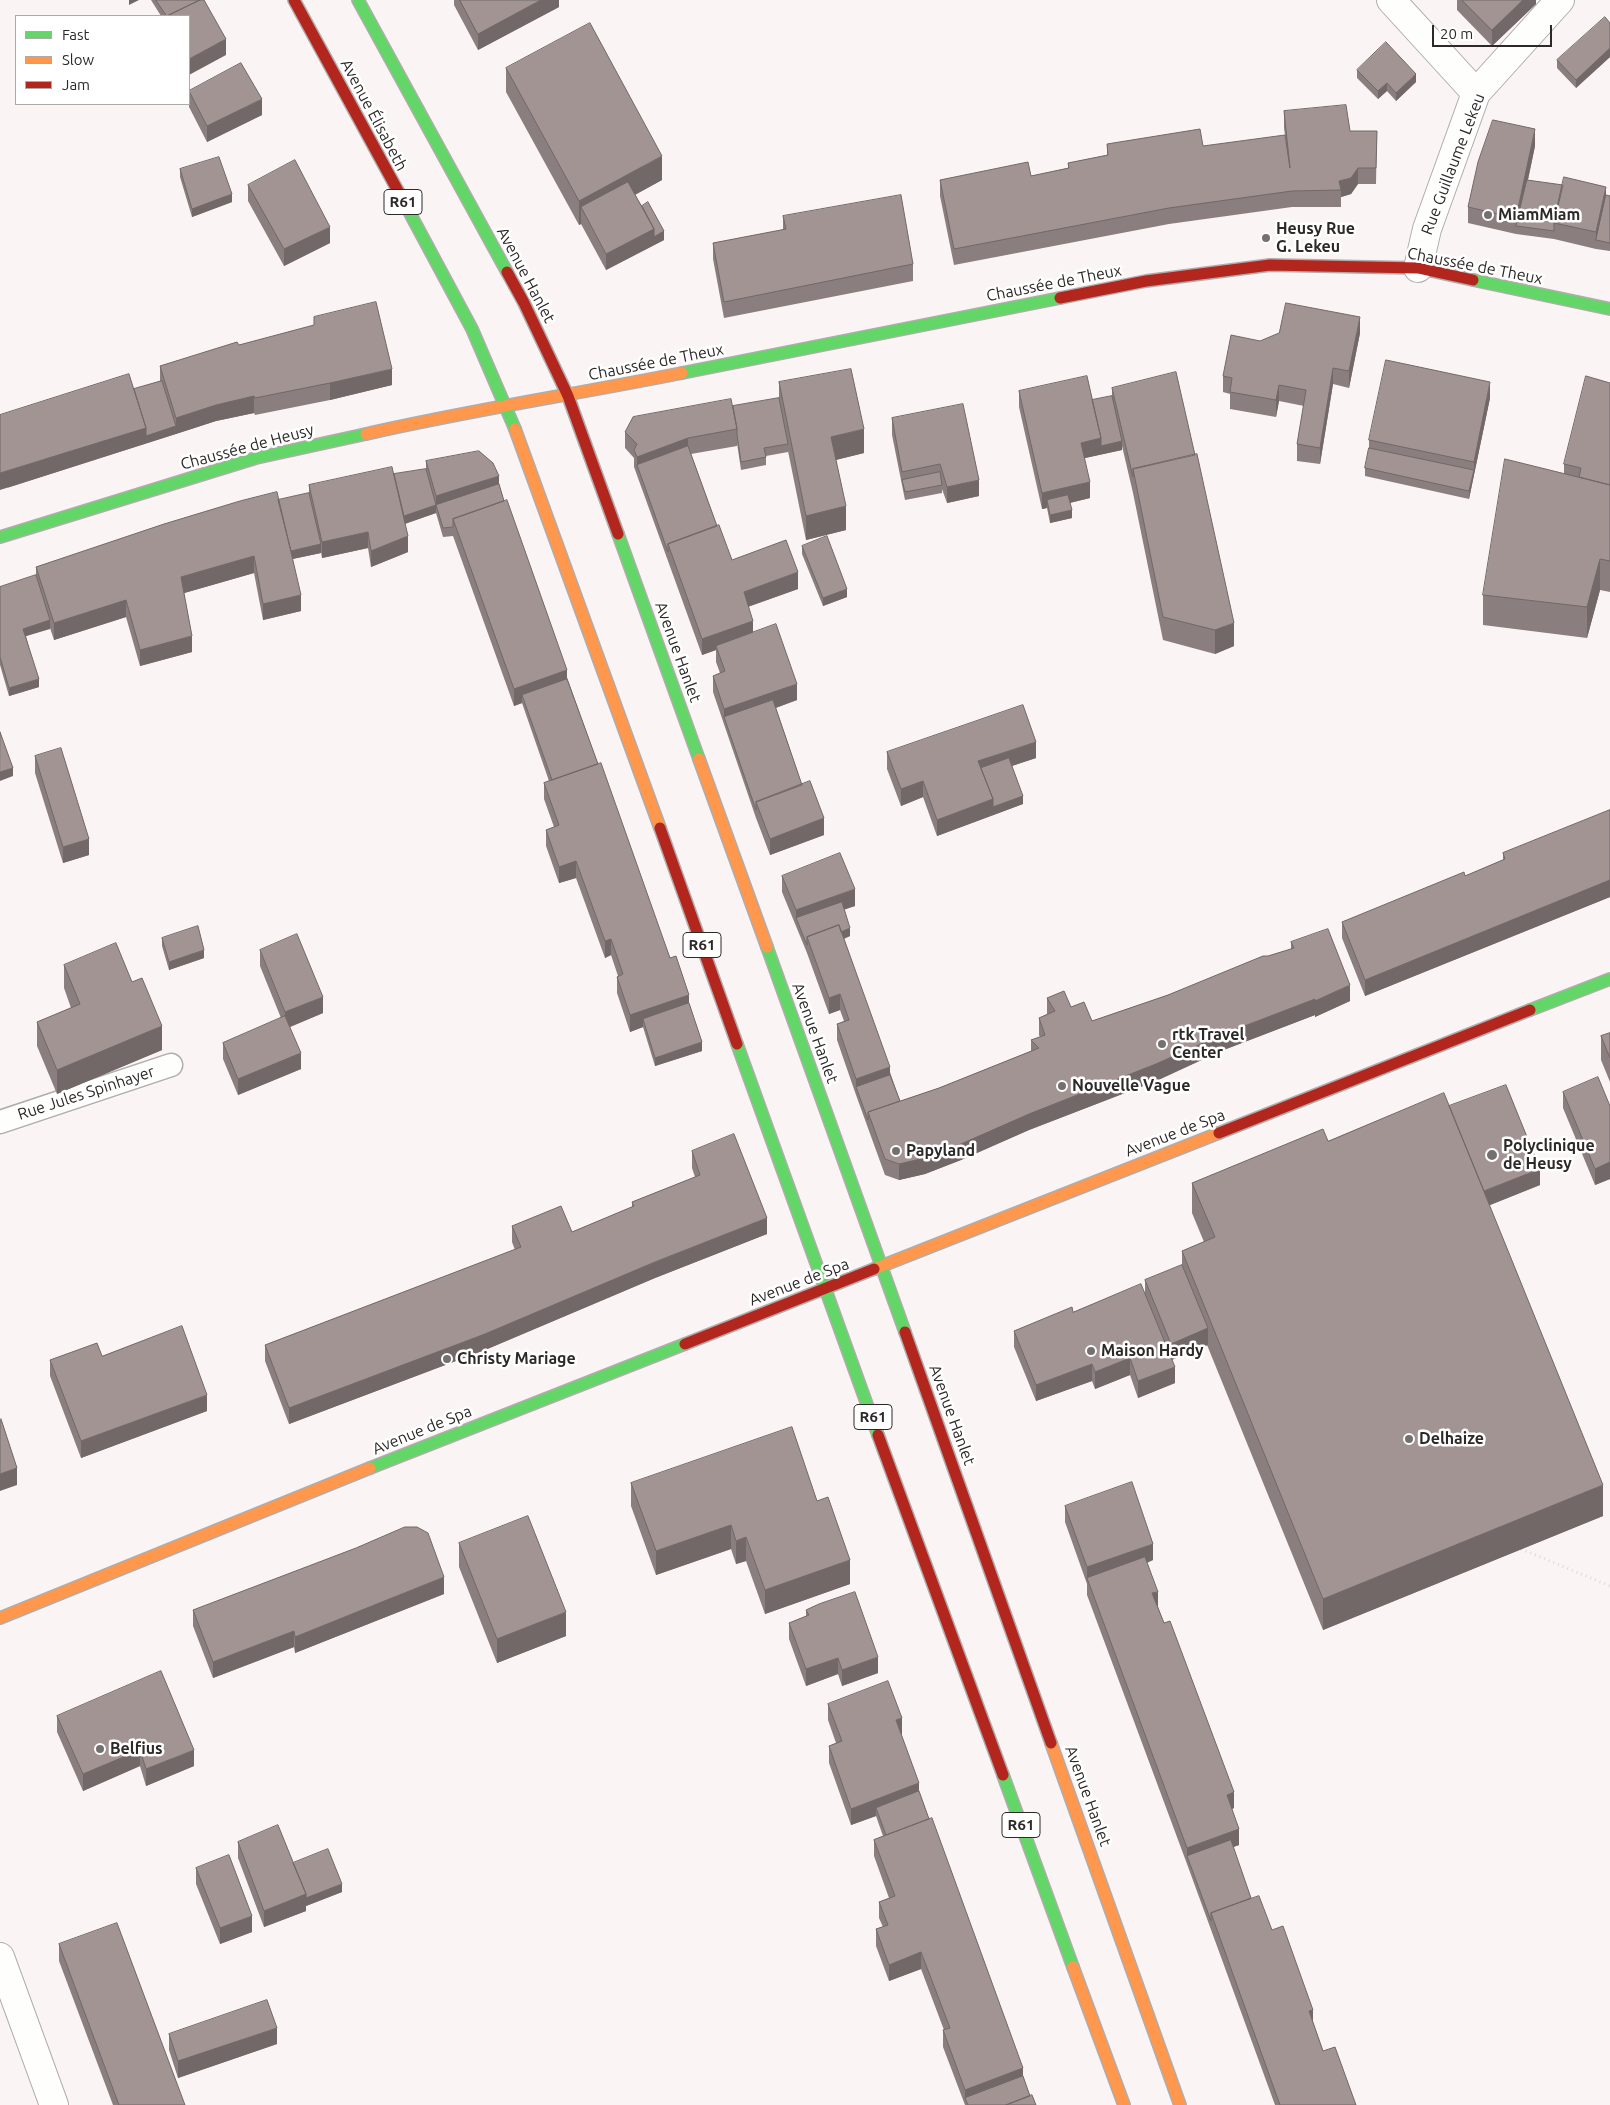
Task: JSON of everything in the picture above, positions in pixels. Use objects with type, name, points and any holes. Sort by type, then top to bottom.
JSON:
[{"type":"main road","name":"Avenue Élisabeth","points":[[294,0],[472,329],[507,406]]},
{"type":"main road","name":"Avenue Hanlet","points":[[358,0],[524,303],[568,396],[1180,2105]]},
{"type":"main road","name":"Chaussée de Theux","points":[[507,406],[568,396],[1146,281],[1270,265],[1418,268],[1610,309]]},
{"type":"main road","name":"Chaussée de Heusy","points":[[0,537],[256,458],[440,417],[507,406]]},
{"type":"main road","name":"R61","points":[[507,406],[579,601],[825,1290],[1124,2105]]},
{"type":"main road","name":"Avenue de Spa","points":[[0,1618],[392,1459],[825,1290],[1610,979]]},
{"type":"street","points":[[1391,0],[1476,93]]},
{"type":"street","name":"Rue Guillaume Lekeu","points":[[1418,268],[1427,229],[1476,93],[1560,0]]},
{"type":"street","points":[[0,1957],[54,2105]]},
{"type":"lane","name":"Rue Jules Spinhayer","points":[[0,1122],[171,1065]]},
{"type":"path","points":[[1521,1549],[1610,1586]]},
{"type":"building","points":[[156,0],[200,0],[169,15],[166,15]]},
{"type":"building","points":[[200,0],[204,0],[226,39],[190,58],[190,15],[169,15]]},
{"type":"building","points":[[460,0],[541,0],[478,34]]},
{"type":"building","points":[[1462,0],[1523,0],[1492,30]]},
{"type":"building","points":[[1605,17],[1610,23],[1610,48],[1576,80],[1557,60]]},
{"type":"building","points":[[590,23],[662,156],[579,201],[506,68]]},
{"type":"building","points":[[1386,42],[1416,74],[1396,93],[1387,83],[1378,91],[1357,70]]},
{"type":"building","points":[[241,63],[262,99],[207,126],[190,90]]},
{"type":"building","points":[[1346,105],[1350,131],[1377,131],[1376,168],[1358,168],[1351,178],[1339,181],[1341,190],[1292,191],[1169,208],[954,249],[940,180],[1028,162],[1031,176],[1069,168],[1068,163],[1108,155],[1107,144],[1200,129],[1203,146],[1285,135],[1290,168],[1284,111]]},
{"type":"building","points":[[1493,120],[1535,129],[1516,218],[1468,207],[1478,162]]},
{"type":"building","points":[[219,157],[232,194],[192,209],[180,169]]},
{"type":"building","points":[[295,160],[330,227],[284,249],[248,185]]},
{"type":"building","points":[[1564,177],[1606,187],[1596,232],[1554,223]]},
{"type":"building","points":[[1527,180],[1563,185],[1554,223],[1554,231],[1516,226]]},
{"type":"building","points":[[628,182],[654,229],[606,254],[581,207]]},
{"type":"building","points":[[901,195],[913,264],[724,302],[713,243],[786,229],[783,216]]},
{"type":"building","points":[[1606,195],[1610,196],[1610,243],[1596,240]]},
{"type":"building","points":[[648,202],[664,231],[654,237],[654,229],[642,206]]},
{"type":"building","points":[[376,302],[392,369],[255,398],[254,396],[216,405],[176,418],[160,366],[237,342],[239,345],[314,325],[314,317]]},
{"type":"building","points":[[1286,303],[1360,317],[1349,371],[1333,368],[1320,448],[1297,444],[1306,390],[1279,385],[1276,400],[1230,392],[1232,378],[1223,376],[1231,335],[1260,341],[1279,333]]},
{"type":"building","points":[[1386,360],[1490,382],[1474,462],[1369,440]]},
{"type":"building","points":[[851,369],[864,429],[831,437],[846,506],[806,516],[779,382]]},
{"type":"building","points":[[1176,372],[1195,455],[1133,469],[1133,477],[1112,388]]},
{"type":"building","points":[[129,374],[146,428],[0,473],[0,415]]},
{"type":"building","points":[[1087,376],[1101,438],[1081,443],[1090,482],[1042,493],[1019,391]]},
{"type":"building","points":[[1586,376],[1610,383],[1610,485],[1579,477],[1581,468],[1564,464]]},
{"type":"building","points":[[162,381],[176,426],[146,436],[146,428],[134,389]]},
{"type":"building","points":[[1112,396],[1122,441],[1101,446],[1101,438],[1092,400]]},
{"type":"building","points":[[779,398],[788,444],[764,448],[766,457],[741,462],[733,406]]},
{"type":"building","points":[[731,399],[737,429],[688,438],[637,457],[634,450],[637,444],[625,432],[633,417]]},
{"type":"building","points":[[963,404],[979,480],[947,487],[940,464],[902,472],[892,418]]},
{"type":"building","points":[[688,446],[717,526],[668,544],[668,552],[637,465]]},
{"type":"building","points":[[1369,448],[1474,470],[1469,491],[1365,468]]},
{"type":"building","points":[[479,451],[493,463],[499,476],[436,496],[426,461]]},
{"type":"building","points":[[1197,454],[1234,623],[1215,630],[1163,617],[1133,469]]},
{"type":"building","points":[[1505,459],[1610,485],[1610,561],[1600,559],[1587,607],[1483,595]]},
{"type":"building","points":[[392,467],[408,536],[371,551],[368,532],[322,542],[309,485]]},
{"type":"building","points":[[426,469],[436,505],[404,516],[394,474]]},
{"type":"building","points":[[940,472],[942,485],[905,492],[902,480]]},
{"type":"building","points":[[499,484],[504,501],[453,519],[453,527],[443,528],[436,505]]},
{"type":"building","points":[[277,492],[301,595],[263,604],[254,556],[181,577],[192,636],[140,650],[126,600],[54,623],[36,567],[164,524]]},
{"type":"building","points":[[309,493],[321,544],[291,551],[278,500]]},
{"type":"building","points":[[1068,495],[1072,510],[1050,515],[1047,500]]},
{"type":"building","points":[[507,500],[567,670],[514,689],[453,519]]},
{"type":"building","points":[[719,525],[732,560],[786,540],[798,572],[744,592],[753,621],[702,639],[668,544]]},
{"type":"building","points":[[827,536],[847,589],[823,598],[802,546]]},
{"type":"building","points":[[36,575],[50,620],[23,629],[39,679],[9,688],[0,657],[0,587]]},
{"type":"building","points":[[776,624],[797,684],[724,709],[713,676],[725,671],[716,646]]},
{"type":"building","points":[[567,679],[598,764],[552,780],[522,695]]},
{"type":"building","points":[[773,700],[802,785],[756,802],[756,810],[724,717]]},
{"type":"building","points":[[1023,705],[1036,742],[978,761],[993,799],[937,820],[923,781],[901,789],[887,752]]},
{"type":"building","points":[[0,732],[13,768],[0,772]]},
{"type":"building","points":[[61,748],[89,839],[63,847],[35,756]]},
{"type":"building","points":[[1009,758],[1023,796],[993,807],[993,799],[981,768]]},
{"type":"building","points":[[601,763],[670,958],[676,956],[689,995],[630,1015],[617,977],[623,974],[611,939],[605,941],[576,861],[559,867],[546,830],[559,825],[544,783]]},
{"type":"building","points":[[810,781],[824,818],[770,839],[756,802]]},
{"type":"building","points":[[1610,810],[1610,880],[1365,980],[1342,922],[1464,872],[1465,876],[1505,859],[1503,853]]},
{"type":"building","points":[[840,853],[855,889],[796,910],[782,876]]},
{"type":"building","points":[[842,902],[850,928],[841,932],[839,925],[807,937],[807,945],[796,918]]},
{"type":"building","points":[[839,925],[890,1067],[856,1079],[837,1024],[849,1020],[840,994],[829,998],[807,937]]},
{"type":"building","points":[[198,926],[204,950],[169,962],[162,938]]},
{"type":"building","points":[[1328,929],[1350,985],[1315,1001],[1315,999],[1221,1035],[1156,1064],[1029,1114],[925,1158],[899,1164],[885,1159],[868,1112],[939,1088],[1039,1048],[1031,1040],[1045,1035],[1039,1018],[1055,1011],[1047,998],[1064,991],[1071,1007],[1084,1002],[1092,1021],[1168,995],[1263,956],[1294,948],[1291,942]]},
{"type":"building","points":[[297,934],[323,997],[285,1012],[260,950]]},
{"type":"building","points":[[116,943],[132,982],[142,978],[162,1026],[57,1070],[37,1022],[80,1004],[64,965]]},
{"type":"building","points":[[689,1003],[702,1042],[655,1058],[643,1019]]},
{"type":"building","points":[[285,1016],[301,1053],[238,1079],[223,1043]]},
{"type":"building","points":[[1610,1033],[1610,1058],[1601,1036]]},
{"type":"building","points":[[890,1075],[900,1101],[868,1112],[868,1120],[856,1087]]},
{"type":"building","points":[[1598,1077],[1610,1106],[1610,1162],[1595,1169],[1563,1092]]},
{"type":"building","name":"Polyclinique de Heusy","points":[[1506,1085],[1540,1169],[1484,1191],[1449,1106]]},
{"type":"building","name":"Delhaize","points":[[1444,1093],[1603,1485],[1323,1599],[1182,1251],[1215,1237],[1192,1183],[1323,1129],[1328,1141]]},
{"type":"building","points":[[734,1134],[767,1218],[655,1262],[485,1334],[289,1408],[265,1345],[521,1247],[512,1226],[561,1206],[572,1232],[634,1206],[632,1202],[700,1175],[692,1151]]},
{"type":"building","points":[[1182,1265],[1208,1328],[1171,1344],[1145,1280]]},
{"type":"building","points":[[1141,1284],[1175,1367],[1138,1381],[1130,1358],[1095,1372],[1092,1364],[1036,1385],[1014,1331],[1072,1307],[1073,1312]]},
{"type":"building","points":[[182,1326],[207,1395],[81,1441],[50,1360],[97,1343],[102,1356]]},
{"type":"building","points":[[0,1420],[17,1468],[0,1474]]},
{"type":"building","points":[[792,1427],[817,1501],[828,1497],[850,1560],[765,1590],[746,1537],[736,1541],[731,1525],[656,1551],[631,1483]]},
{"type":"building","points":[[1132,1482],[1153,1544],[1087,1567],[1065,1506]]},
{"type":"building","points":[[528,1516],[566,1612],[497,1639],[459,1543]]},
{"type":"building","points":[[405,1527],[417,1527],[428,1533],[444,1577],[295,1637],[294,1631],[213,1662],[193,1610],[356,1548]]},
{"type":"building","points":[[1145,1557],[1158,1592],[1152,1593],[1164,1623],[1170,1621],[1234,1792],[1227,1795],[1239,1829],[1187,1848],[1087,1578]]},
{"type":"building","points":[[855,1592],[878,1657],[842,1670],[838,1658],[806,1669],[789,1623],[809,1615],[806,1610]]},
{"type":"building","points":[[161,1671],[194,1750],[146,1769],[140,1750],[83,1774],[57,1716]]},
{"type":"building","points":[[888,1681],[902,1718],[896,1720],[919,1783],[851,1809],[829,1746],[842,1741],[828,1704]]},
{"type":"building","points":[[919,1791],[929,1819],[886,1835],[876,1808]]},
{"type":"building","points":[[932,1818],[1023,2068],[965,2090],[943,2030],[950,2028],[921,1952],[889,1965],[876,1929],[888,1925],[879,1902],[895,1896],[874,1840]]},
{"type":"building","points":[[278,1825],[306,1894],[264,1911],[238,1842]]},
{"type":"building","points":[[1231,1840],[1251,1898],[1211,1913],[1211,1921],[1187,1856]]},
{"type":"building","points":[[328,1849],[342,1884],[306,1898],[293,1863]]},
{"type":"building","points":[[229,1855],[252,1916],[220,1928],[196,1868]]},
{"type":"building","points":[[1259,1896],[1272,1930],[1283,1926],[1313,2010],[1309,2011],[1323,2051],[1335,2047],[1356,2105],[1280,2105],[1211,1913]]},
{"type":"building","points":[[117,1923],[185,2105],[119,2105],[59,1944]]},
{"type":"building","points":[[267,2000],[277,2028],[178,2061],[169,2034]]},
{"type":"building","points":[[1023,2076],[1030,2096],[1006,2105],[968,2105],[965,2098]]},
{"type":"building","points":[[1032,2095],[1036,2105],[1006,2105]]},
{"type":"traffic: fast","points":[[358,0],[507,272]]},
{"type":"traffic: fast","points":[[398,191],[472,329],[515,429]]},
{"type":"traffic: fast","points":[[1473,280],[1610,309]]},
{"type":"traffic: fast","points":[[682,373],[1060,298]]},
{"type":"traffic: fast","points":[[0,537],[256,458],[366,434]]},
{"type":"traffic: fast","points":[[618,534],[699,759]]},
{"type":"traffic: fast","points":[[767,947],[905,1332]]},
{"type":"traffic: fast","points":[[1530,1010],[1610,979]]},
{"type":"traffic: fast","points":[[737,1044],[878,1435]]},
{"type":"traffic: fast","points":[[370,1468],[685,1344]]},
{"type":"traffic: fast","points":[[1003,1775],[1073,1967]]},
{"type":"traffic: slow","points":[[366,434],[445,417],[682,373]]},
{"type":"traffic: slow","points":[[515,429],[660,828]]},
{"type":"traffic: slow","points":[[699,759],[767,947]]},
{"type":"traffic: slow","points":[[874,1269],[1219,1133]]},
{"type":"traffic: slow","points":[[0,1618],[370,1468]]},
{"type":"traffic: slow","points":[[1051,1743],[1180,2105]]},
{"type":"traffic: slow","points":[[1073,1967],[1124,2105]]},
{"type":"traffic: jam","points":[[294,0],[398,191]]},
{"type":"traffic: jam","points":[[1060,298],[1146,281],[1270,265],[1418,268],[1473,280]]},
{"type":"traffic: jam","points":[[507,272],[524,303],[568,396],[618,534]]},
{"type":"traffic: jam","points":[[660,828],[737,1044]]},
{"type":"traffic: jam","points":[[1219,1133],[1530,1010]]},
{"type":"traffic: jam","points":[[685,1344],[874,1269]]},
{"type":"traffic: jam","points":[[905,1332],[1051,1743]]},
{"type":"traffic: jam","points":[[878,1435],[1003,1775]]},
{"type":"place","name":"MiamMiam","points":[[1488,215]]},
{"type":"place","name":"Heusy Rue G. Lekeu","points":[[1266,238]]},
{"type":"place","name":"rtk Travel Center","points":[[1162,1044]]},
{"type":"place","name":"Nouvelle Vague","points":[[1062,1086]]},
{"type":"place","name":"Papyland","points":[[896,1151]]},
{"type":"place","name":"Polyclinique de Heusy","points":[[1492,1155]]},
{"type":"place","name":"Maison Hardy","points":[[1091,1351]]},
{"type":"place","name":"Christy Mariage","points":[[447,1359]]},
{"type":"place","name":"Delhaize","points":[[1409,1439]]},
{"type":"place","name":"Belfius","points":[[100,1749]]}]
